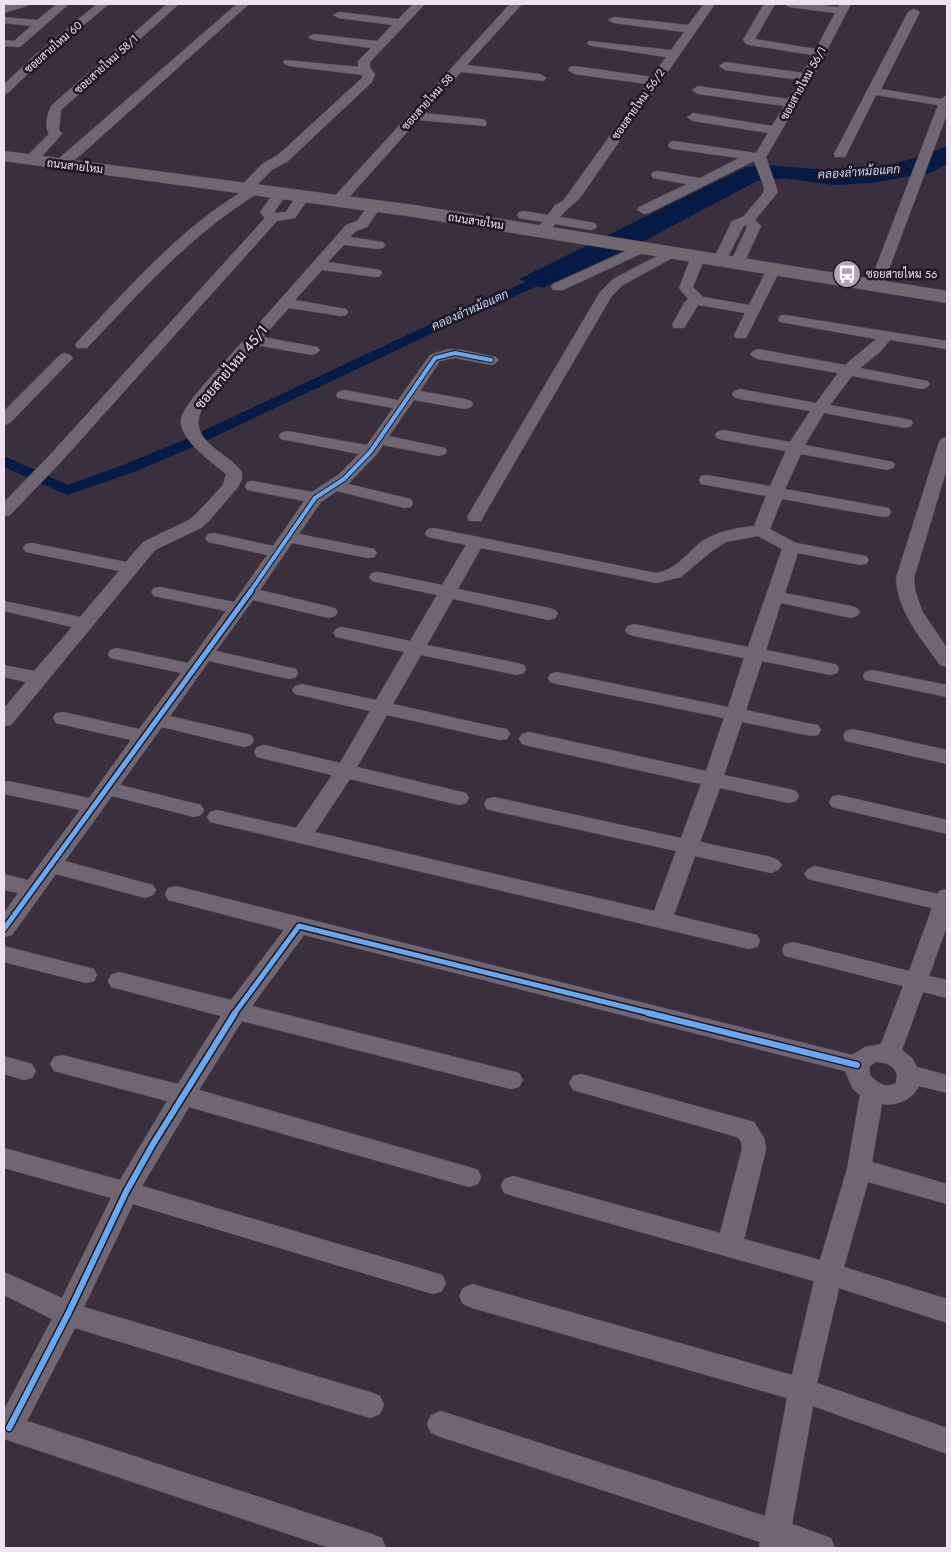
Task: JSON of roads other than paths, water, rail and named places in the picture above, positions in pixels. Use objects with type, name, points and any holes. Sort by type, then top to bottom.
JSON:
[{"type":"main road","name":"ถนนสายไหม","points":[[16,158],[255,189],[482,222],[552,227],[589,233],[639,248],[947,297]]},
{"type":"street","points":[[4,10],[24,4]]},
{"type":"street","points":[[4,43],[16,44],[63,4]]},
{"type":"street","points":[[86,4],[92,4]]},
{"type":"street","name":"ซอยสายไหม 60","points":[[4,90],[103,4]]},
{"type":"street","name":"ซอยสายไหม 58/1","points":[[16,158],[56,134],[53,131],[56,108],[174,4]]},
{"type":"street","points":[[61,164],[80,150],[243,4]]},
{"type":"street","points":[[4,420],[65,358],[74,359],[87,354],[88,349],[82,345],[172,253],[214,214],[230,202],[255,189],[280,169],[283,158],[363,74],[364,61],[419,4]]},
{"type":"street","name":"ซอยสายไหม 58","points":[[338,201],[516,4]]},
{"type":"street","name":"ซอยสายไหม 56/2","points":[[552,227],[570,209],[568,204],[691,29],[704,4]]},
{"type":"street","points":[[769,4],[757,23],[749,40],[750,42],[820,53]]},
{"type":"street","points":[[789,4],[843,7]]},
{"type":"street","name":"ซอยสายไหม 56/1","points":[[757,158],[807,77],[843,7]]},
{"type":"street","points":[[840,154],[914,12]]},
{"type":"street","points":[[338,15],[400,23]]},
{"type":"street","points":[[4,20],[39,24]]},
{"type":"street","points":[[614,20],[691,29]]},
{"type":"street","points":[[314,37],[378,45]]},
{"type":"street","points":[[593,43],[673,54]]},
{"type":"street","points":[[289,62],[363,74]]},
{"type":"street","points":[[725,66],[807,77]]},
{"type":"street","points":[[459,68],[540,78]]},
{"type":"street","points":[[574,70],[654,81]]},
{"type":"street","points":[[448,80],[467,82]]},
{"type":"street","points":[[698,90],[792,103]]},
{"type":"street","points":[[872,91],[946,101],[876,285]]},
{"type":"street","points":[[415,116],[481,123]]},
{"type":"street","points":[[692,117],[776,130]]},
{"type":"street","points":[[674,145],[757,158]]},
{"type":"street","points":[[644,210],[757,158]]},
{"type":"street","points":[[729,262],[754,226],[748,220],[767,199],[771,187],[757,158]]},
{"type":"street","points":[[658,175],[702,182]]},
{"type":"street","points":[[274,218],[267,212],[281,193]]},
{"type":"street","points":[[9,506],[54,460],[274,218],[290,215],[303,196]]},
{"type":"street","name":"ซอยสายไหม 45/1","points":[[4,720],[154,542],[199,521],[230,487],[234,479],[234,472],[205,449],[191,430],[189,420],[193,410],[351,228],[362,224],[367,205]]},
{"type":"street","points":[[524,215],[552,227]]},
{"type":"street","points":[[341,240],[378,245]]},
{"type":"street","points":[[558,287],[639,248]]},
{"type":"street","points":[[475,518],[605,295],[618,282],[671,253]]},
{"type":"street","points":[[698,257],[686,288],[698,300]]},
{"type":"street","points":[[319,265],[375,274]]},
{"type":"street","points":[[741,336],[774,268]]},
{"type":"street","points":[[679,325],[691,303],[698,300],[752,310]]},
{"type":"street","points":[[287,303],[341,312]]},
{"type":"street","points":[[785,318],[878,337],[947,354]]},
{"type":"street","points":[[878,337],[947,345]]},
{"type":"street","points":[[761,531],[796,449],[820,408],[849,370],[878,337]]},
{"type":"street","points":[[253,340],[312,350]]},
{"type":"street","points":[[4,929],[205,654],[315,498],[352,473],[375,446],[405,399],[435,358],[440,355],[454,353],[492,360]]},
{"type":"street","points":[[758,354],[922,384]]},
{"type":"street","points":[[740,394],[906,423]]},
{"type":"street","points":[[344,395],[465,404]]},
{"type":"street","points":[[723,435],[887,465]]},
{"type":"street","points":[[287,436],[439,451]]},
{"type":"street","points":[[947,442],[905,578],[905,590],[907,601],[913,613],[947,661]]},
{"type":"street","points":[[706,480],[884,512]]},
{"type":"street","points":[[334,485],[405,503]]},
{"type":"street","points":[[253,486],[315,498]]},
{"type":"street","points":[[434,533],[656,578],[675,575],[713,542],[723,537],[761,531],[790,548],[860,560]]},
{"type":"street","points":[[289,537],[368,554]]},
{"type":"street","points":[[214,538],[278,552]]},
{"type":"street","points":[[301,837],[345,770],[476,542]]},
{"type":"street","points":[[32,548],[131,568]]},
{"type":"street","points":[[662,920],[686,847],[713,778],[790,548]]},
{"type":"street","points":[[378,577],[549,614]]},
{"type":"street","points":[[160,592],[238,608]]},
{"type":"street","points":[[249,593],[329,612]]},
{"type":"street","points":[[774,596],[851,612]]},
{"type":"street","points":[[4,606],[84,624]]},
{"type":"street","points":[[634,630],[830,669]]},
{"type":"street","points":[[342,633],[517,669]]},
{"type":"street","points":[[118,654],[193,670]]},
{"type":"street","points":[[205,654],[289,673]]},
{"type":"street","points":[[4,671],[38,678]]},
{"type":"street","points":[[872,676],[947,691]]},
{"type":"street","points":[[557,678],[810,730]]},
{"type":"street","points":[[302,690],[500,734]]},
{"type":"street","points":[[63,718],[144,737]]},
{"type":"street","points":[[157,719],[244,740]]},
{"type":"street","points":[[853,736],[947,757]]},
{"type":"street","points":[[529,739],[789,796]]},
{"type":"street","points":[[264,752],[459,798]]},
{"type":"street","points":[[8,788],[93,806]]},
{"type":"street","points":[[106,788],[194,810]]},
{"type":"street","points":[[839,802],[947,827]]},
{"type":"street","points":[[494,804],[771,865]]},
{"type":"street","points":[[216,817],[748,941]]},
{"type":"street","points":[[50,865],[145,890]]},
{"type":"street","points":[[815,874],[946,902],[889,1054]]},
{"type":"street","points":[[4,882],[32,889]]},
{"type":"street","points":[[176,894],[857,1065]]},
{"type":"street","points":[[298,926],[237,1009],[182,1095],[126,1192],[68,1314],[6,1427],[372,1548]]},
{"type":"street","points":[[793,950],[947,988]]},
{"type":"street","points":[[4,954],[86,975]]},
{"type":"street","points":[[119,981],[237,1009],[511,1080]]},
{"type":"street","points":[[873,1053],[889,1054],[903,1062],[910,1074],[910,1082],[900,1093],[891,1095],[872,1092],[859,1080],[856,1073],[857,1065],[865,1056],[873,1053]]},
{"type":"street","points":[[62,1064],[182,1095],[469,1177]]},
{"type":"street","points":[[910,1074],[947,1084]]},
{"type":"street","points":[[581,1083],[745,1129],[750,1133],[754,1140],[754,1149],[729,1247]]},
{"type":"street","points":[[775,1541],[802,1390],[830,1274],[859,1169],[872,1092]]},
{"type":"street","points":[[4,1158],[433,1283]]},
{"type":"street","points":[[859,1169],[947,1194]]},
{"type":"street","points":[[512,1186],[830,1274],[947,1311]]},
{"type":"street","points":[[4,1283],[68,1314],[370,1405]]},
{"type":"street","points":[[472,1296],[802,1390],[947,1441]]},
{"type":"street","points":[[441,1424],[775,1541],[821,1548]]},
{"type":"water","points":[[947,146],[947,164],[930,173],[871,183],[834,185],[784,178],[757,181],[644,241],[543,288],[519,279],[746,167],[766,165],[815,169],[873,169],[915,158]]},
{"type":"waterway","name":"คลองลำหม้อแตก","points":[[4,461],[67,490],[98,480],[189,443],[430,329],[553,274]]},
{"type":"place","name":"ซอยสายไหม 56","points":[[847,274]]}]
